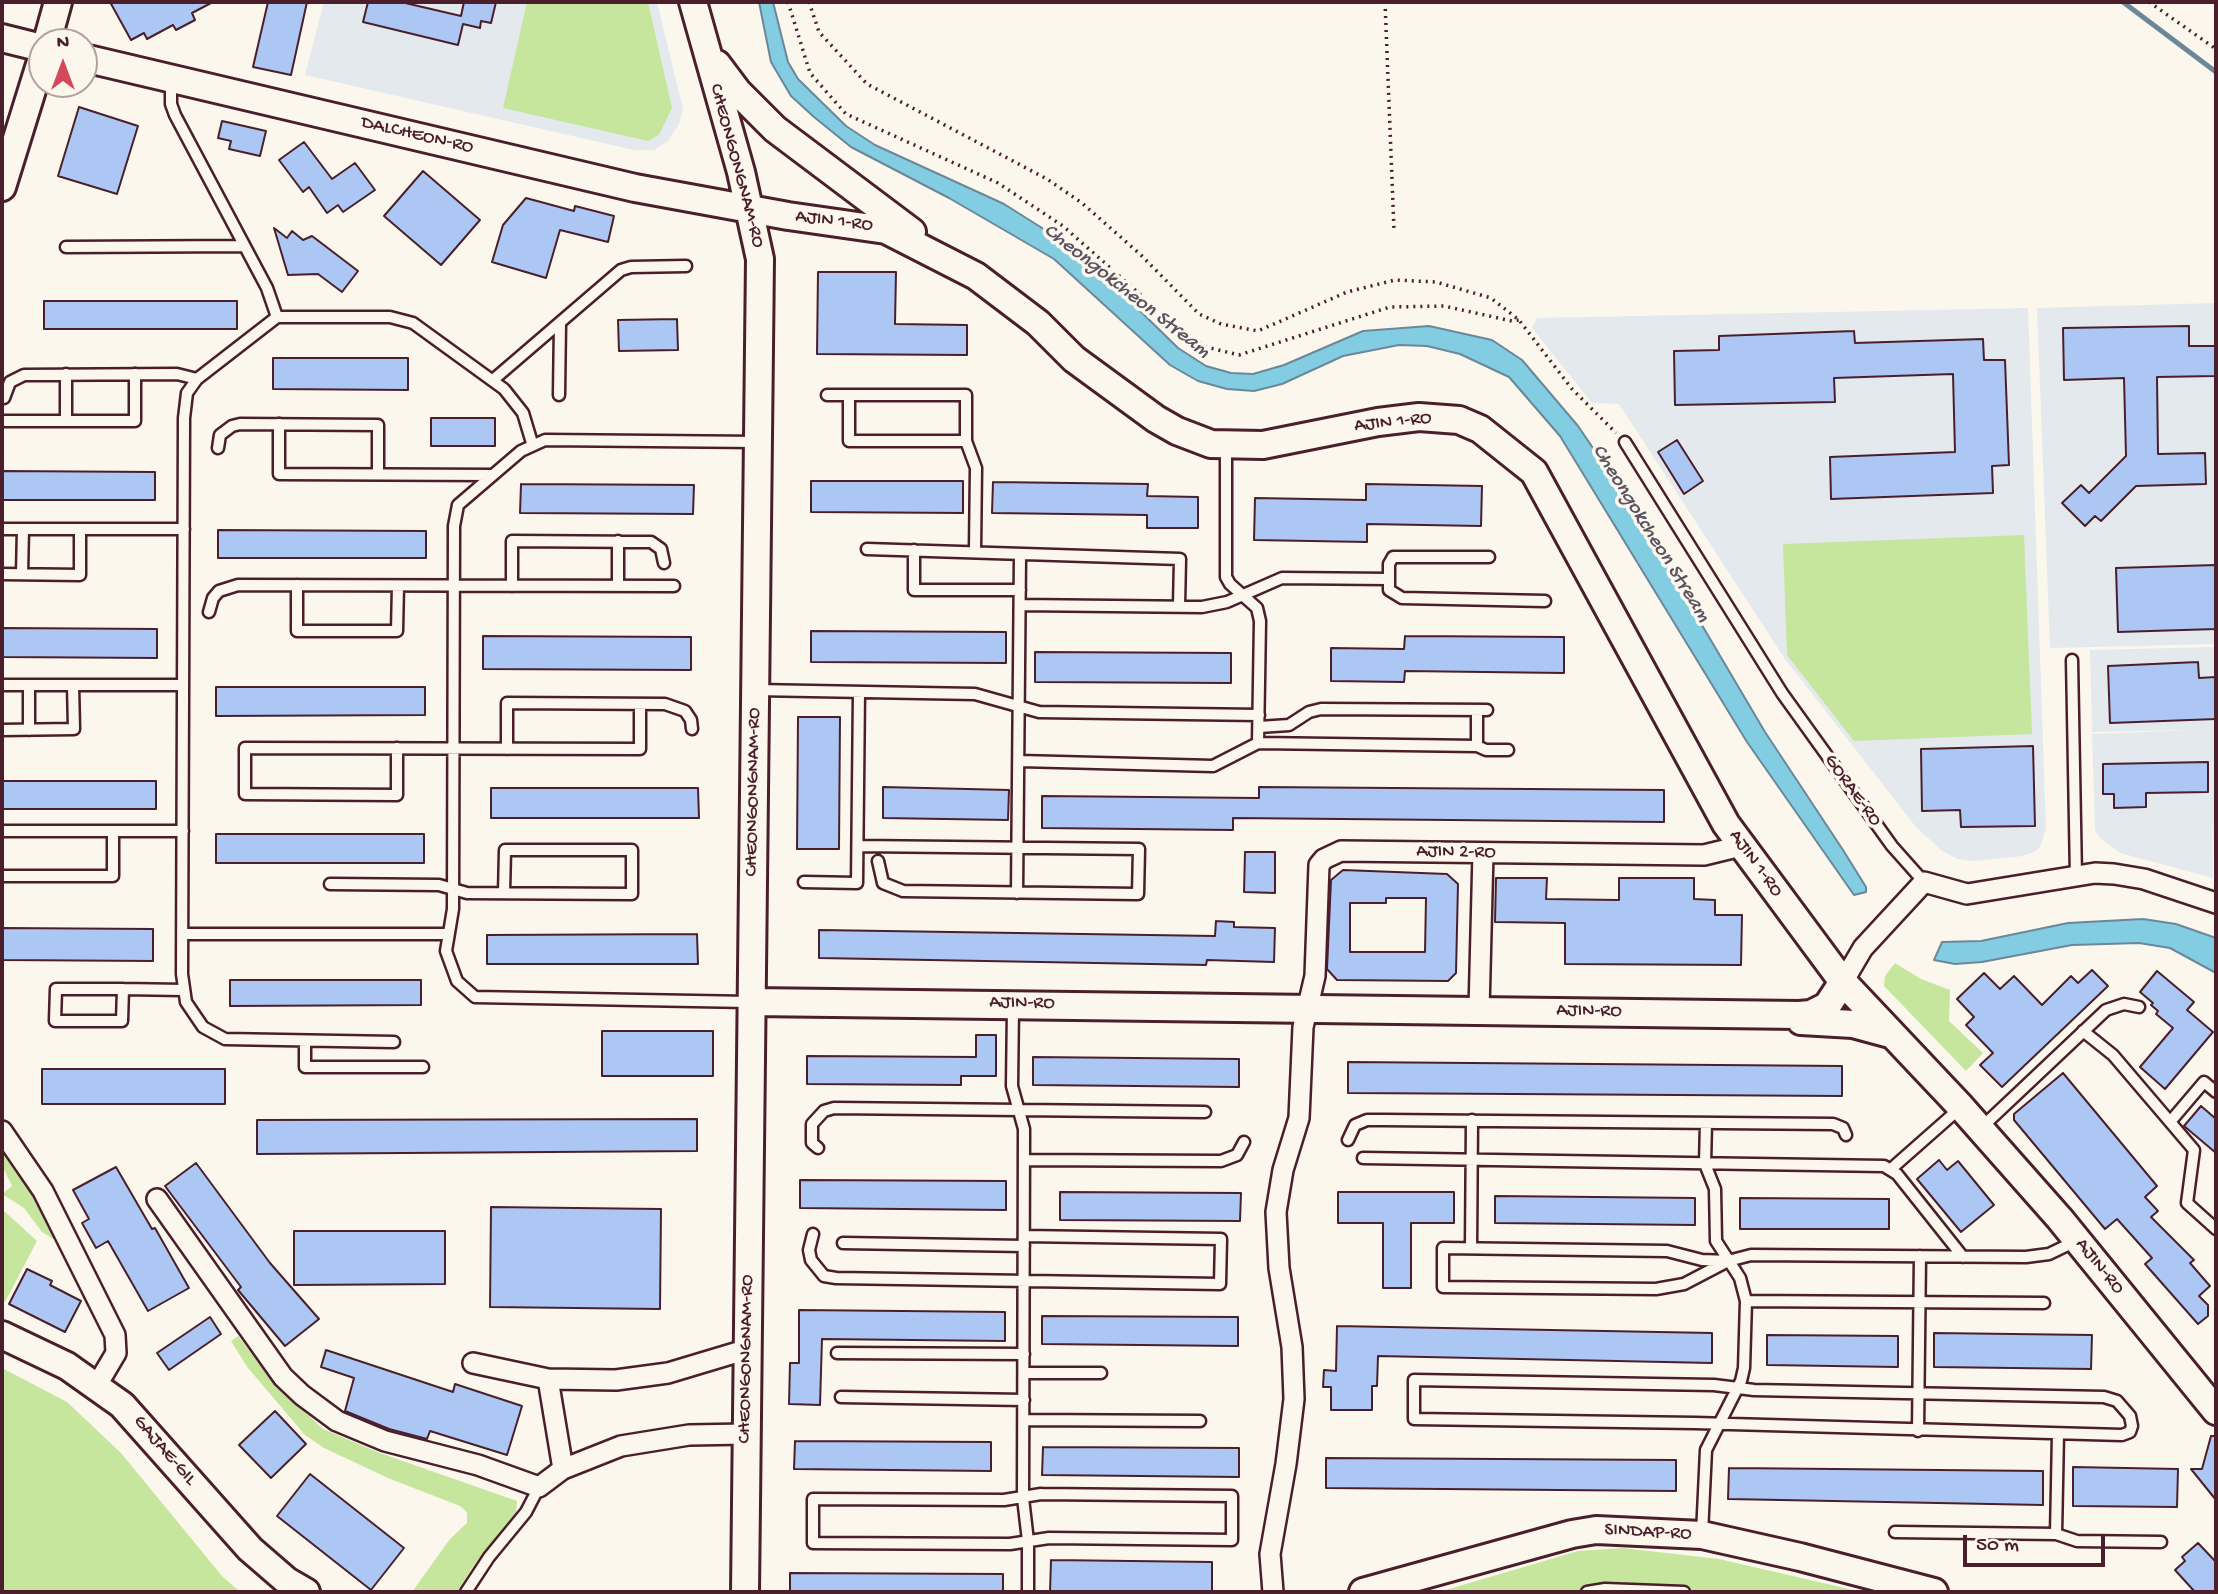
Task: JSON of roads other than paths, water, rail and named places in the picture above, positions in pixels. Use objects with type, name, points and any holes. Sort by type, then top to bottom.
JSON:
[{"type":"street","points":[[51,28],[58,2]]},
{"type":"street","name":"CHEONGONGNAM-RO","points":[[693,2],[750,210],[760,259],[745,1592]]},
{"type":"street","points":[[2,38],[28,44]]},
{"type":"street","points":[[702,42],[738,92],[775,129],[940,256]]},
{"type":"street","name":"DALCHEON-RO","points":[[98,61],[635,188],[750,210]]},
{"type":"street","points":[[2,187],[30,98]]},
{"type":"street","name":"AJIN 1-RO","points":[[750,210],[876,227],[940,256],[976,276],[1038,323],[1074,359],[1156,419],[1198,440],[1227,446],[1283,442],[1378,422],[1432,418],[1470,424],[1519,457],[1540,481],[1726,824],[1843,982]]},
{"type":"street","name":"AJIN 2-RO","points":[[1273,1592],[1270,1554],[1294,1399],[1292,1347],[1279,1268],[1276,1212],[1283,1170],[1299,1118],[1302,1040],[1315,976],[1317,874],[1324,859],[1341,851],[1704,855],[1741,846]]},
{"type":"street","points":[[1479,1010],[1483,853]]},
{"type":"street","points":[[1843,982],[1863,948],[1924,882],[1967,894],[2095,873],[2127,875],[2216,903]]},
{"type":"street","name":"AJIN-RO","points":[[752,1002],[1811,1014],[1827,1006],[1843,982],[1961,1107],[2078,1240],[2216,1411]]},
{"type":"street","points":[[1747,1014],[1853,1024],[1891,1034]]},
{"type":"street","points":[[2,1131],[44,1191],[115,1335],[116,1353],[97,1385]]},
{"type":"street","points":[[158,1199],[265,1354],[284,1377],[319,1409],[337,1421],[385,1441],[478,1465],[539,1487],[563,1469],[592,1455],[652,1440],[713,1433],[747,1434]]},
{"type":"street","name":"GAJAE-GIL","points":[[2,1335],[67,1366],[97,1385],[139,1421],[250,1549],[287,1581],[306,1592]]},
{"type":"street","points":[[473,1363],[548,1379],[642,1378],[748,1349]]},
{"type":"street","points":[[548,1379],[563,1469]]},
{"type":"street","name":"SINDAP-RO","points":[[1363,1592],[1583,1531],[1637,1530],[1702,1535],[1800,1556],[1934,1592]]},
{"type":"lane","points":[[171,79],[171,104],[175,115],[267,288],[277,317]]},
{"type":"lane","points":[[66,247],[244,246]]},
{"type":"lane","points":[[493,380],[621,270],[631,267],[686,266]]},
{"type":"lane","points":[[394,1042],[225,1039],[204,1027],[193,1016],[183,990],[187,393],[197,379],[277,317],[402,319],[419,327],[493,380],[523,413],[533,443]]},
{"type":"lane","points":[[559,396],[560,323]]},
{"type":"lane","points":[[66,374],[66,421]]},
{"type":"lane","points":[[5,421],[135,421],[135,374]]},
{"type":"lane","points":[[4,398],[6,388],[15,377],[177,374],[197,379]]},
{"type":"lane","points":[[827,395],[966,396],[966,441],[976,468],[975,551]]},
{"type":"lane","points":[[849,395],[849,441],[966,441]]},
{"type":"lane","points":[[279,424],[279,474],[492,475]]},
{"type":"lane","points":[[218,448],[220,435],[232,426],[378,425],[378,474]]},
{"type":"lane","points":[[752,1002],[475,997],[466,993],[451,970],[446,951],[453,890],[455,511],[463,499],[492,475],[533,443],[545,440],[758,442]]},
{"type":"lane","name":"GORAE-RO","points":[[1625,442],[1782,693],[1892,846],[1924,882]]},
{"type":"lane","points":[[1227,446],[1226,568],[1230,584],[1259,614],[1258,743]]},
{"type":"lane","points":[[2,529],[184,529]]},
{"type":"lane","points":[[22,574],[23,529]]},
{"type":"lane","points":[[2,574],[80,575],[80,529]]},
{"type":"lane","points":[[512,586],[512,541],[643,541],[657,545],[664,555],[664,563]]},
{"type":"lane","points":[[618,541],[618,586]]},
{"type":"lane","points":[[867,549],[1180,559],[1180,606]]},
{"type":"lane","points":[[914,550],[914,590],[1020,590]]},
{"type":"lane","points":[[1017,893],[1020,555]]},
{"type":"lane","points":[[1489,557],[1396,556],[1389,561],[1388,579],[1392,594],[1402,598],[1545,601]]},
{"type":"lane","points":[[1020,605],[1215,605],[1282,578],[1388,579]]},
{"type":"lane","points":[[297,585],[297,631],[397,631],[398,586]]},
{"type":"lane","points":[[209,612],[213,598],[227,587],[674,586]]},
{"type":"lane","points":[[2072,660],[2076,877]]},
{"type":"lane","points":[[2,685],[183,685]]},
{"type":"lane","points":[[29,685],[29,730]]},
{"type":"lane","points":[[2,730],[74,729],[73,685]]},
{"type":"lane","points":[[755,690],[975,694],[1040,712],[1259,715]]},
{"type":"lane","points":[[804,882],[857,883],[859,692]]},
{"type":"lane","points":[[506,749],[506,703],[676,706],[691,720],[692,729]]},
{"type":"lane","points":[[397,748],[397,795],[245,794],[245,748],[397,748],[453,748],[640,749],[640,704]]},
{"type":"lane","points":[[1259,727],[1289,725],[1308,712],[1321,709],[1482,710],[1477,746]]},
{"type":"lane","points":[[1020,761],[1213,766],[1258,743],[1477,746],[1486,750],[1508,750]]},
{"type":"lane","points":[[2,831],[183,831]]},
{"type":"lane","points":[[2,876],[113,876],[113,831]]},
{"type":"lane","points":[[858,846],[1139,849],[1138,894],[895,890],[879,877],[878,861]]},
{"type":"lane","points":[[330,884],[439,885],[467,893],[632,894],[632,850],[505,850],[505,893]]},
{"type":"lane","points":[[183,934],[448,934]]},
{"type":"lane","points":[[123,989],[122,1021],[55,1021],[56,989],[123,989],[183,990]]},
{"type":"lane","points":[[1013,1004],[1012,1086],[1024,1129],[1023,1498],[1028,1541],[1028,1592]]},
{"type":"lane","points":[[1981,1129],[2106,1010],[2115,1006],[2139,1007]]},
{"type":"lane","points":[[2083,1031],[2113,1055],[2194,1150],[2187,1203],[2216,1228]]},
{"type":"lane","points":[[305,1042],[305,1067],[424,1067]]},
{"type":"lane","points":[[2170,1122],[2204,1082],[2216,1092]]},
{"type":"lane","points":[[1363,1158],[1891,1169],[1961,1107]]},
{"type":"lane","points":[[817,1149],[812,1143],[812,1124],[824,1111],[834,1108],[1205,1112]]},
{"type":"lane","points":[[1348,1140],[1355,1125],[1367,1121],[1833,1124],[1843,1128],[1846,1135]]},
{"type":"lane","points":[[1471,1248],[1472,1121]]},
{"type":"lane","points":[[1702,1535],[1704,1466],[1718,1424],[1738,1388],[1744,1368],[1746,1301],[1740,1278],[1716,1241],[1715,1189],[1705,1164],[1706,1123]]},
{"type":"lane","points":[[1024,1160],[1221,1161],[1237,1155],[1244,1142]]},
{"type":"lane","points":[[1891,1169],[1963,1256]]},
{"type":"lane","points":[[813,1234],[809,1250],[811,1260],[824,1276],[1220,1284],[1221,1239],[843,1243]]},
{"type":"lane","points":[[1728,1261],[1684,1284],[1656,1289],[1443,1287],[1443,1248],[1667,1251],[1702,1260],[1728,1261],[1768,1254],[2038,1256],[2078,1240]]},
{"type":"lane","points":[[1918,1431],[1920,1256]]},
{"type":"lane","points":[[1746,1301],[2044,1303]]},
{"type":"lane","points":[[836,1353],[1024,1354]]},
{"type":"lane","points":[[1024,1373],[1101,1373]]},
{"type":"lane","points":[[1414,1380],[1919,1393],[2104,1397],[2117,1401],[2132,1422],[2130,1432],[2122,1435],[1414,1419],[1414,1380]]},
{"type":"lane","points":[[841,1397],[1024,1400]]},
{"type":"lane","points":[[1024,1420],[1200,1421]]},
{"type":"lane","points":[[2056,1534],[2058,1434]]},
{"type":"lane","points":[[466,1592],[489,1557],[526,1512],[539,1487]]},
{"type":"lane","points":[[1041,1494],[1232,1496],[1232,1540],[1049,1538],[1028,1541],[1010,1544],[813,1543],[813,1499],[1023,1498],[1041,1494]]},
{"type":"lane","points":[[1895,1532],[2056,1534],[2077,1541],[2161,1542]]},
{"type":"lane","points":[[1587,1592],[1605,1589],[1684,1592]]},
{"type":"water","name":"Cheongokcheon Stream","points":[[759,2],[773,2],[788,62],[798,79],[846,126],[875,145],[1004,204],[1050,233],[1085,257],[1178,348],[1206,366],[1231,373],[1253,374],[1284,365],[1363,331],[1429,326],[1492,340],[1522,360],[1578,426],[1627,498],[1765,732],[1843,850],[1866,887],[1866,892],[1854,895],[1747,742],[1560,436],[1509,377],[1460,354],[1427,346],[1399,345],[1343,356],[1282,384],[1254,391],[1227,389],[1198,381],[1170,365],[1054,259],[949,198],[851,147],[814,117],[791,96],[771,62]]},
{"type":"water","points":[[2143,919],[2176,924],[2216,938],[2216,973],[2170,948],[2139,943],[2072,945],[1982,962],[1955,964],[1934,960],[1942,942],[1981,941],[2068,923]]},
{"type":"waterway","points":[[2123,2],[2216,72]]}]
